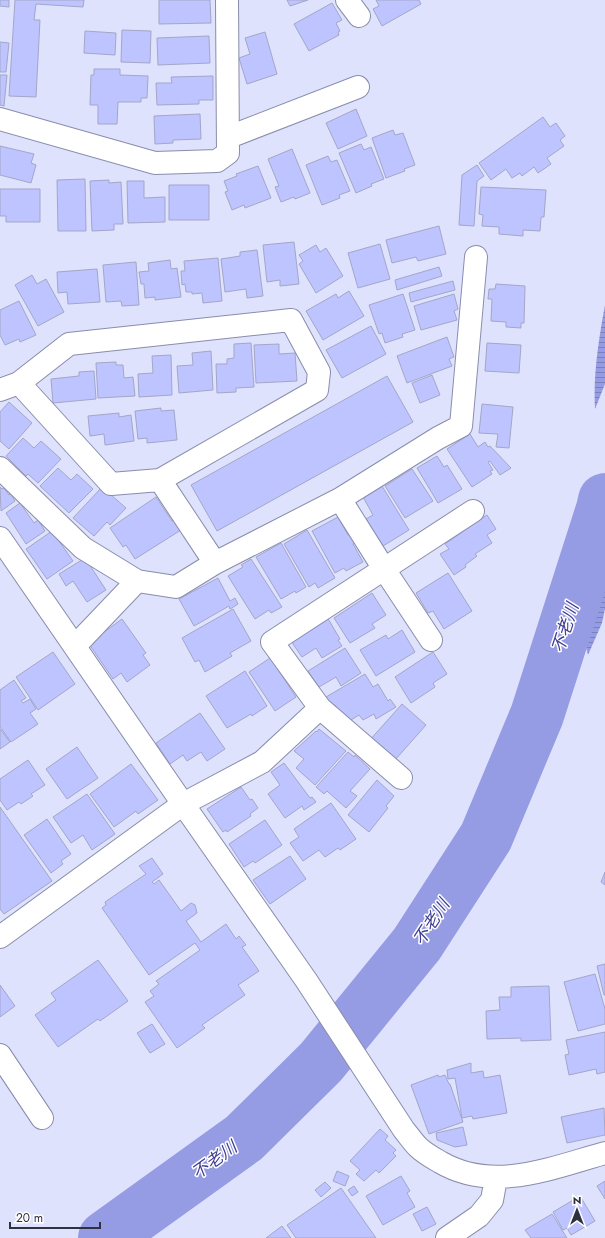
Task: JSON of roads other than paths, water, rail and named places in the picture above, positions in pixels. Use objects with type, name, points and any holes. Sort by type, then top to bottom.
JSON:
[{"type":"street","points":[[0,120],[155,163],[217,161],[228,153],[229,137],[227,0]]},
{"type":"street","points":[[229,137],[358,87]]},
{"type":"street","points":[[0,468],[83,548],[137,581],[176,587],[215,562],[340,499],[438,438],[461,426],[476,256]]},
{"type":"street","points":[[291,320],[319,372],[317,390],[160,480],[111,484],[10,387],[69,344],[291,320]]},
{"type":"street","points":[[160,480],[215,562]]},
{"type":"street","points":[[340,499],[384,570],[431,640]]},
{"type":"street","points":[[401,778],[320,708],[272,642],[473,511]]},
{"type":"street","points":[[0,538],[306,980],[404,1130],[418,1147],[452,1169],[470,1174],[496,1178],[518,1176],[542,1171],[605,1153]]},
{"type":"street","points":[[75,646],[137,581]]},
{"type":"street","points":[[0,937],[183,804],[262,762],[320,708]]},
{"type":"street","points":[[0,1055],[42,1118]]},
{"type":"street","points":[[447,1238],[479,1216],[492,1200],[496,1178]]},
{"type":"water","points":[[605,305],[605,384],[595,409],[596,369]]},
{"type":"water","points":[[605,528],[605,609],[602,623],[588,655],[586,647]]},
{"type":"waterway","name":"不老川","points":[[105,1238],[244,1138],[321,1062],[417,944],[486,837],[537,715],[605,500]]}]
